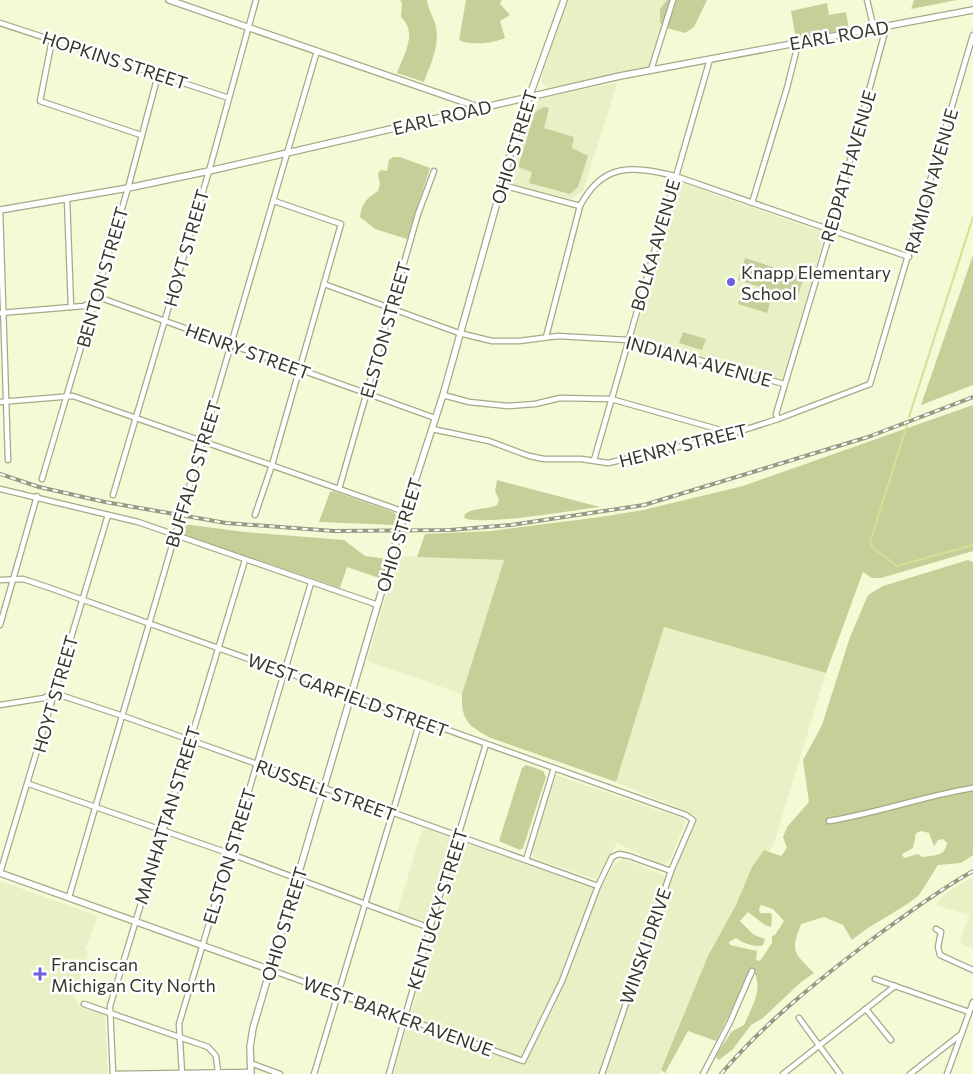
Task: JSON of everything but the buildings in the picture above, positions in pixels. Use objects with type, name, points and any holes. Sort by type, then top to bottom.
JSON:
[{"type":"street","points":[[169,0],[181,2],[482,108]]},
{"type":"street","name":"HOYT STREET","points":[[113,495],[209,171],[256,0]]},
{"type":"street","name":"OHIO STREET","points":[[251,1073],[250,1047],[253,1028],[378,605],[436,418],[502,185],[529,97],[564,0]]},
{"type":"street","points":[[651,70],[673,0]]},
{"type":"street","points":[[867,0],[874,29]]},
{"type":"street","name":"EARL ROAD","points":[[0,210],[128,188],[209,171],[651,70],[886,28],[973,10]]},
{"type":"street","name":"HOPKINS STREET","points":[[0,23],[229,98]]},
{"type":"street","name":"REDPATH AVENUE","points":[[778,419],[776,414],[784,384],[831,230],[886,36],[886,28]]},
{"type":"street","name":"RAMION AVENUE","points":[[870,384],[973,35]]},
{"type":"street","points":[[52,40],[40,101],[141,135]]},
{"type":"street","points":[[752,204],[787,88],[796,52],[796,43]]},
{"type":"street","name":"BUFFALO STREET","points":[[69,897],[317,51]]},
{"type":"street","name":"BOLKA AVENUE","points":[[594,460],[710,59]]},
{"type":"street","name":"BENTON STREET","points":[[42,479],[68,397],[128,188],[158,75]]},
{"type":"street","points":[[546,337],[580,206],[587,193],[597,183],[612,172],[629,168],[675,176],[909,257]]},
{"type":"street","name":"ELSTON STREET","points":[[339,489],[418,214],[434,171]]},
{"type":"street","points":[[502,185],[580,206]]},
{"type":"street","points":[[67,198],[71,307]]},
{"type":"street","points":[[255,515],[272,465],[341,224],[274,201]]},
{"type":"street","points":[[0,210],[8,460]]},
{"type":"street","name":"INDIANA AVENUE","points":[[324,284],[459,333],[501,342],[546,337],[628,340],[784,384]]},
{"type":"street","name":"HENRY STREET","points":[[2,313],[71,307],[94,303],[101,298],[436,418]]},
{"type":"street","name":"HENRY STREET","points":[[432,429],[489,441],[544,460],[594,460],[608,463],[722,437],[778,419],[870,384]]},
{"type":"street","points":[[442,395],[469,402],[508,406],[535,404],[560,398],[611,399],[717,429],[722,437]]},
{"type":"street","points":[[0,402],[73,396],[204,440],[406,512]]},
{"type":"street","points":[[0,490],[37,496],[175,534],[378,605]]},
{"type":"street","points":[[0,625],[37,496]]},
{"type":"street","name":"HOYT STREET","points":[[0,873],[29,784],[54,693],[108,515]]},
{"type":"street","name":"MANHATTAN STREET","points":[[113,1074],[110,1006],[245,560]]},
{"type":"street","name":"WEST GARFIELD STREET","points":[[0,580],[23,579],[686,815],[693,820]]},
{"type":"street","name":"ELSTON STREET","points":[[182,1073],[178,1036],[179,1024],[231,854],[256,764],[286,673],[311,582]]},
{"type":"street","points":[[0,706],[44,698],[54,693]]},
{"type":"street","name":"RUSSELL STREET","points":[[54,693],[598,886]]},
{"type":"street","points":[[314,1074],[420,721]]},
{"type":"street","name":"KENTUCKY STREET","points":[[389,1074],[430,928],[486,744]]},
{"type":"street","points":[[526,860],[554,768]]},
{"type":"street","points":[[29,784],[231,854],[430,928]]},
{"type":"street","points":[[830,820],[875,811],[931,795],[973,788]]},
{"type":"street","name":"WINSKI DRIVE","points":[[602,1074],[670,871],[693,820]]},
{"type":"street","name":"WEST BARKER AVENUE","points":[[0,873],[523,1061],[562,981],[598,886],[612,857],[619,854],[670,871]]},
{"type":"street","points":[[936,929],[941,932],[938,940],[940,955],[973,970]]},
{"type":"street","points":[[703,1074],[752,971]]},
{"type":"street","points":[[875,978],[969,1012]]},
{"type":"street","points":[[783,1074],[895,986]]},
{"type":"street","points":[[947,1074],[973,1002]]},
{"type":"street","points":[[84,1004],[178,1036],[212,1050],[216,1056],[218,1072]]},
{"type":"street","points":[[866,1009],[891,1040]]},
{"type":"street","points":[[799,1018],[840,1074]]},
{"type":"street","points":[[912,1074],[960,1035]]},
{"type":"street","points":[[250,1063],[280,1074]]},
{"type":"street","points":[[113,1074],[251,1073]]},
{"type":"shaded area","points":[[400,0],[427,0],[435,23],[437,30],[436,45],[424,82],[397,73],[406,51],[409,37],[409,30],[401,17],[402,3]]},
{"type":"shaded area","points":[[466,0],[502,0],[500,4],[510,15],[500,21],[505,38],[482,43],[469,43],[459,40]]},
{"type":"shaded area","points":[[567,0],[672,0],[650,67],[553,89],[542,83],[542,76]]},
{"type":"shaded area","points":[[667,0],[707,0],[694,27],[685,33],[667,28],[660,23],[660,9]]},
{"type":"shaded area","points":[[914,0],[957,0],[911,9]]},
{"type":"shaded area","points":[[827,3],[829,15],[846,12],[849,30],[796,39],[791,11]]},
{"type":"shaded area","points":[[617,84],[583,191],[571,199],[508,182],[525,124],[535,100]]},
{"type":"shaded area","points":[[544,107],[549,108],[544,128],[574,137],[572,148],[588,156],[578,187],[570,194],[529,183],[532,172],[518,167],[535,112]]},
{"type":"shaded area","points":[[393,157],[400,157],[430,168],[407,239],[375,229],[360,217],[365,202],[378,191],[380,184],[378,174],[380,170],[387,171],[389,160]]},
{"type":"shaded area","name":"Knapp Elementary School","points":[[684,184],[825,233],[785,376],[782,379],[777,380],[634,337],[676,193],[675,191]]},
{"type":"shaded area","points":[[973,255],[973,385],[921,405]]},
{"type":"shaded area","points":[[745,258],[804,277],[797,299],[738,280]]},
{"type":"shaded area","points":[[743,291],[771,300],[767,313],[738,304]]},
{"type":"shaded area","points":[[683,332],[706,339],[702,350],[679,343]]},
{"type":"shaded area","points":[[973,405],[973,551],[881,578],[872,578],[863,572],[826,673],[664,627],[616,782],[491,738],[471,726],[467,721],[463,710],[462,694],[504,560],[417,557],[425,534],[490,531],[643,510],[743,486]]},
{"type":"shaded area","points":[[497,480],[600,507],[510,519],[475,520],[464,518],[465,514],[469,512],[497,505],[499,500],[495,491]]},
{"type":"shaded area","points":[[333,491],[393,512],[397,516],[395,525],[319,522],[330,492]]},
{"type":"shaded area","points":[[183,524],[245,532],[344,540],[365,556],[388,559],[382,579],[347,567],[340,588],[186,535],[183,531]]},
{"type":"shaded area","points":[[398,556],[504,560],[462,694],[367,661]]},
{"type":"shaded area","points":[[968,560],[973,562],[973,855],[961,863],[938,865],[917,897],[852,940],[843,925],[824,917],[801,924],[796,941],[796,951],[802,961],[814,973],[801,982],[763,1018],[751,1025],[733,1049],[719,1060],[716,1057],[719,1051],[731,1032],[744,1025],[756,997],[756,976],[752,969],[716,1041],[688,1031],[665,1073],[661,1070],[708,956],[736,905],[752,867],[764,850],[781,856],[787,848],[783,837],[787,827],[809,802],[803,760],[822,725],[850,637],[868,595],[883,586]],"holes":[[[921,831],[929,833],[934,846],[938,840],[943,839],[947,843],[946,848],[941,853],[935,855],[922,857],[918,854],[904,858],[902,854],[913,848],[916,833]],[[761,905],[773,909],[784,921],[775,935],[772,936],[772,943],[760,961],[756,960],[757,951],[730,945],[729,942],[736,938],[742,942],[757,946],[763,945],[765,939],[754,935],[740,921],[748,912],[765,925],[771,927],[772,915],[770,913],[760,913]]]},
{"type":"shaded area","points":[[664,627],[826,673],[773,846],[750,877],[659,1074],[393,1074],[462,842],[600,890],[613,866],[622,858],[665,876],[673,873],[697,816],[616,782]]},
{"type":"shaded area","points":[[526,765],[543,771],[546,777],[523,848],[520,850],[499,841],[522,768]]},
{"type":"shaded area","points":[[556,775],[686,820],[670,860],[665,864],[657,863],[617,843],[596,879],[535,859],[532,850]]},
{"type":"shaded area","points":[[427,829],[454,839],[430,916],[428,920],[424,921],[397,912],[422,830]]},
{"type":"shaded area","points":[[973,877],[973,948],[959,943],[969,915],[935,905],[945,894]]},
{"type":"shaded area","name":"Franciscan Michigan City North","points":[[0,881],[98,916],[85,950],[88,951],[74,997],[80,1007],[105,1015],[108,1074],[0,1074]]},
{"type":"waterway","points":[[909,417],[973,217]]},
{"type":"waterway","points":[[907,425],[870,542],[872,547],[897,566],[973,545]]},
{"type":"railway","points":[[0,474],[39,487],[105,502],[226,523],[334,531],[450,530],[511,525],[644,505],[868,437],[973,397]]},
{"type":"railway","points":[[721,1074],[756,1036],[814,985],[875,937],[935,894],[973,871]]},
{"type":"place","name":"Knapp Elementary School","points":[[731,282]]},
{"type":"place","name":"Franciscan Michigan City North","points":[[40,974]]}]
